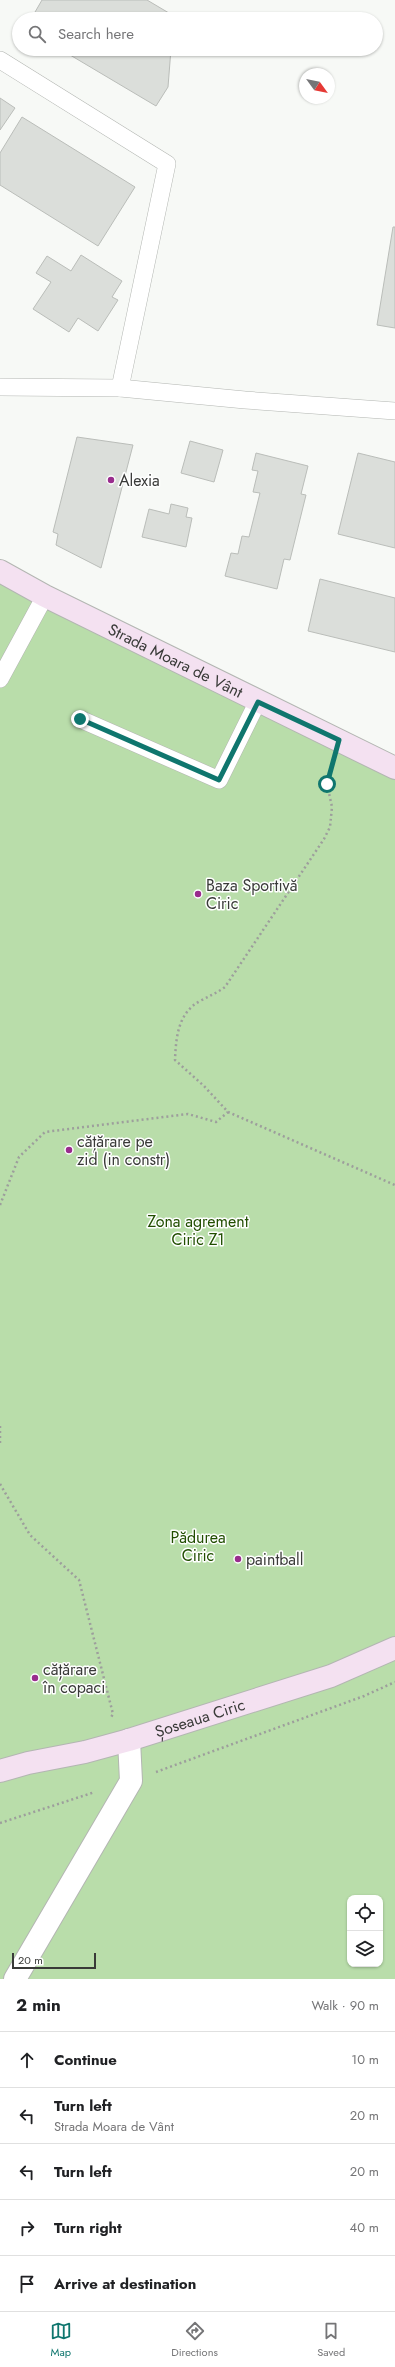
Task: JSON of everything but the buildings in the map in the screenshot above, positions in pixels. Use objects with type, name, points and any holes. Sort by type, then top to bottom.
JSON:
[{"type":"main road","name":"Strada Moara de Vânt","points":[[0,571],[45,596],[395,768]]},
{"type":"main road","name":"Șoseaua Ciric","points":[[0,1771],[28,1763],[85,1752],[129,1740],[331,1676],[395,1648]]},
{"type":"street","points":[[14,1979],[131,1781],[129,1740]]},
{"type":"lane","points":[[0,60],[167,164],[120,388]]},
{"type":"lane","points":[[0,387],[120,388],[245,400],[395,410]]},
{"type":"lane","points":[[0,679],[45,596]]},
{"type":"lane","points":[[80,719],[219,780],[258,702]]},
{"type":"path","points":[[339,740],[327,784],[332,807],[330,827],[324,839],[225,987],[199,1001],[186,1012],[176,1033],[175,1060],[204,1086],[228,1112],[395,1184]]},
{"type":"path","points":[[0,1205],[19,1157],[45,1132],[188,1114],[216,1122],[228,1112]]},
{"type":"path","points":[[0,1426],[0,1445]]},
{"type":"path","points":[[0,1484],[30,1535],[79,1580],[113,1714],[109,1720]]},
{"type":"path","points":[[0,1823],[131,1781],[364,1696],[395,1682]]},
{"type":"green space","name":"Zona agrement Ciric Z1","points":[[0,578],[395,766],[395,1979],[0,1979]]},
{"type":"place","name":"Alexia","points":[[111,480]]},
{"type":"place","name":"Baza Sportivă Ciric","points":[[198,894]]},
{"type":"place","name":"cățărare pe zid (in constr)","points":[[69,1150]]},
{"type":"place","name":"paintball","points":[[238,1559]]},
{"type":"place","name":"cățărare în copaci","points":[[35,1678]]},
{"type":"route","points":[[80,719],[219,780],[258,702],[339,740],[327,784]]},
{"type":"park label","name":"Pădurea Ciric","points":[[198,1546]]}]
